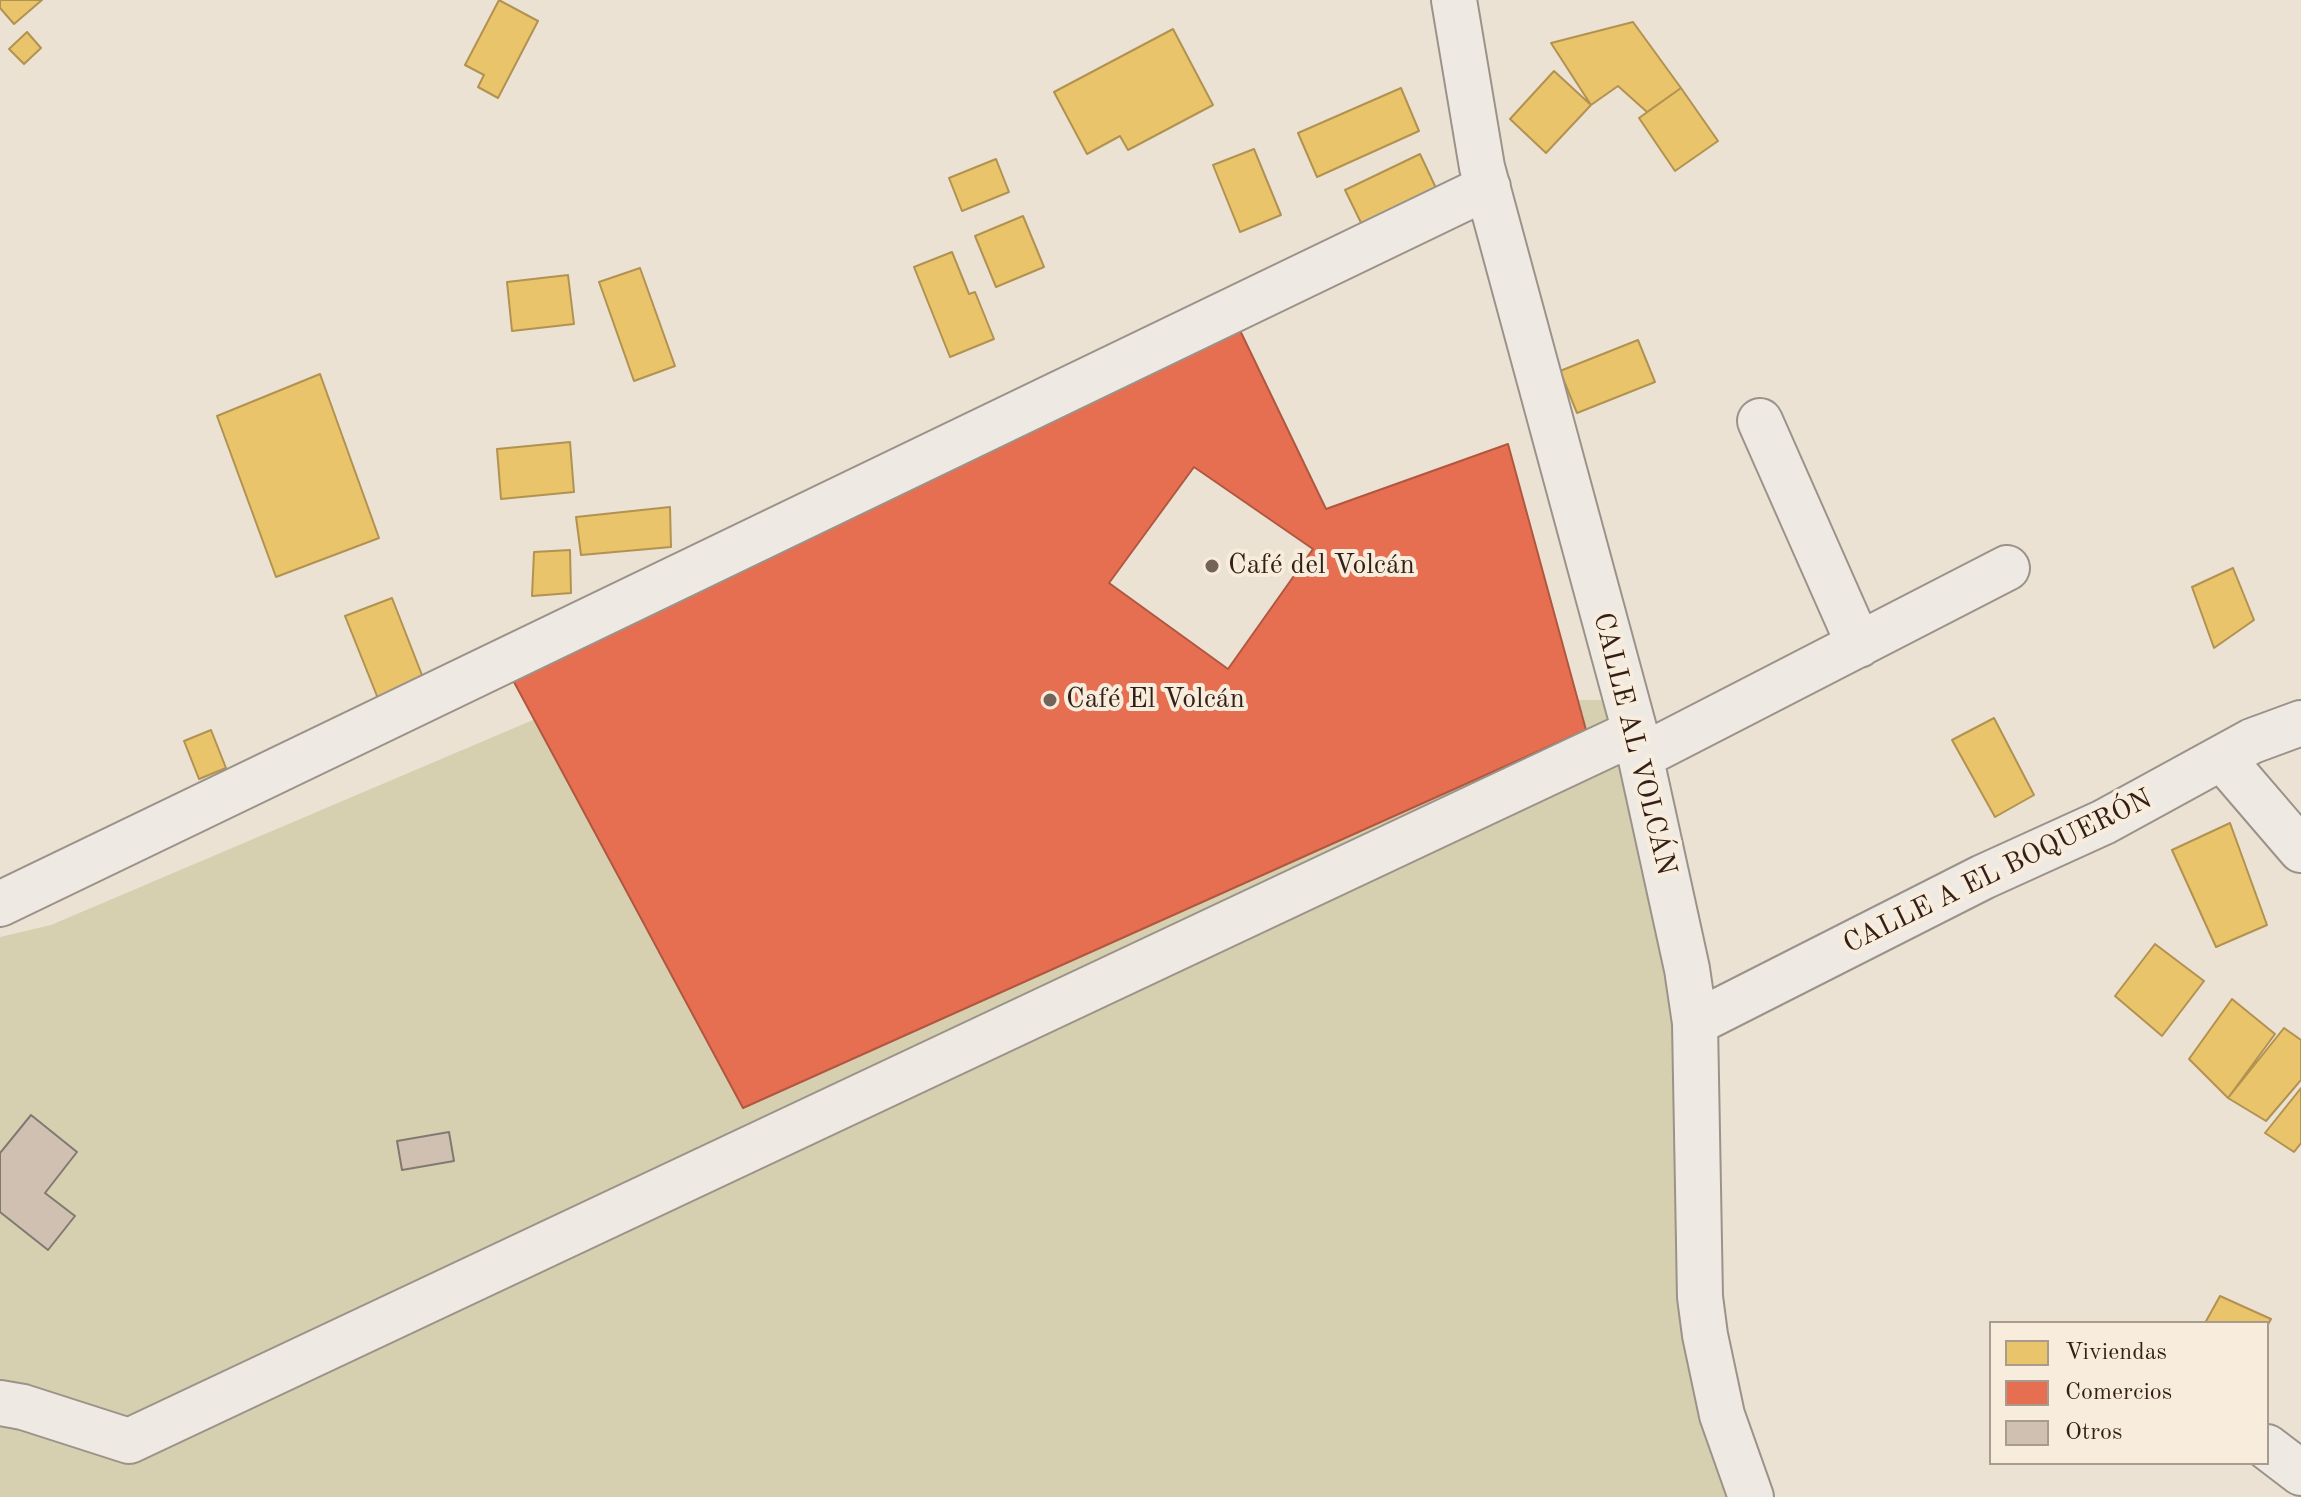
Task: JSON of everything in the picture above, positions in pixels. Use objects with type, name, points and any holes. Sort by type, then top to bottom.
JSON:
[{"type":"street","name":"CALLE AL VOLCÁN","points":[[1454,0],[1482,167],[1638,744],[1687,969],[1695,1023],[1700,1297],[1722,1415],[1751,1497]]},
{"type":"street","points":[[0,904],[1488,187]]},
{"type":"street","points":[[1760,421],[1859,645]]},
{"type":"street","points":[[0,1403],[23,1407],[129,1441],[1638,744],[1859,645],[2007,568]]},
{"type":"street","name":"CALLE A EL BOQUERÓN","points":[[1695,1023],[1983,877],[2104,822],[2252,741],[2301,723]]},
{"type":"street","points":[[2222,758],[2301,850]]},
{"type":"street","points":[[2269,1449],[2301,1473]]},
{"type":"shaded area","points":[[735,634],[1237,699],[1626,700],[1687,970],[1700,1297],[1746,1497],[0,1497],[0,937],[51,925]]},
{"type":"building: Viviendas","points":[[0,0],[42,0],[14,24],[0,8]]},
{"type":"building: Viviendas","points":[[499,0],[538,21],[498,98],[478,87],[484,75],[465,65]]},
{"type":"building: Viviendas","points":[[1633,22],[1681,88],[1647,112],[1618,86],[1591,105],[1551,43]]},
{"type":"building: Viviendas","points":[[1173,29],[1213,105],[1128,150],[1120,136],[1087,154],[1054,92]]},
{"type":"building: Viviendas","points":[[27,32],[41,48],[24,64],[9,49]]},
{"type":"building: Viviendas","points":[[1554,71],[1591,105],[1546,153],[1510,119]]},
{"type":"building: Viviendas","points":[[1401,88],[1419,131],[1317,177],[1298,133]]},
{"type":"building: Viviendas","points":[[1681,88],[1718,141],[1675,171],[1639,118]]},
{"type":"building: Viviendas","points":[[1254,149],[1281,215],[1240,232],[1213,165]]},
{"type":"building: Viviendas","points":[[1420,154],[1443,203],[1369,239],[1345,190]]},
{"type":"building: Viviendas","points":[[996,159],[1009,192],[962,211],[949,178]]},
{"type":"building: Viviendas","points":[[1023,216],[1044,267],[996,287],[975,236]]},
{"type":"building: Viviendas","points":[[952,252],[969,294],[975,292],[994,339],[950,357],[914,267]]},
{"type":"building: Viviendas","points":[[640,268],[675,366],[634,381],[599,282]]},
{"type":"building: Viviendas","points":[[568,275],[574,324],[512,331],[507,282]]},
{"type":"building: Viviendas","points":[[1638,340],[1655,382],[1577,413],[1560,371]]},
{"type":"building: Viviendas","points":[[320,374],[379,538],[276,577],[217,416]]},
{"type":"building: Viviendas","points":[[1106,427],[1130,469],[1101,486],[1106,493],[1062,518],[1056,509],[1029,524],[1006,484],[1053,457],[1048,448],[1070,435],[1075,444]]},
{"type":"building: Viviendas","points":[[570,442],[574,492],[501,499],[497,449]]},
{"type":"building: Viviendas","points":[[670,507],[671,547],[581,555],[576,517]]},
{"type":"building: Viviendas","points":[[570,550],[571,593],[532,596],[534,552]]},
{"type":"building: Viviendas","points":[[2233,568],[2254,620],[2214,648],[2192,587]]},
{"type":"building: Viviendas","points":[[392,598],[427,688],[381,706],[345,616]]},
{"type":"building: Viviendas","points":[[1994,718],[2034,795],[1995,817],[1952,740]]},
{"type":"building: Viviendas","points":[[211,730],[226,768],[199,779],[184,741]]},
{"type":"building: Viviendas","points":[[2230,823],[2267,925],[2216,947],[2172,850]]},
{"type":"building: Viviendas","points":[[2155,944],[2204,981],[2162,1036],[2115,996]]},
{"type":"building: Viviendas","points":[[2232,999],[2275,1034],[2228,1098],[2189,1059]]},
{"type":"building: Viviendas","points":[[2284,1028],[2301,1040],[2301,1080],[2266,1121],[2228,1098]]},
{"type":"building: Viviendas","points":[[2301,1088],[2301,1143],[2294,1152],[2265,1133]]},
{"type":"building: Viviendas","points":[[2220,1296],[2271,1319],[2269,1322],[2206,1321]]},
{"type":"building: Comercios","name":"Café El Volcán","points":[[1235,320],[1326,509],[1508,444],[1586,730],[743,1108],[507,669]]},
{"type":"building: Comercios","name":"Café del Volcán","points":[[1194,467],[1313,549],[1228,669],[1109,583]]},
{"type":"building: Otros","points":[[31,1115],[77,1152],[45,1193],[75,1216],[48,1250],[0,1212],[0,1153]]},
{"type":"building: Otros","points":[[449,1132],[454,1161],[402,1170],[397,1141]]},
{"type":"place","name":"Café del Volcán","points":[[1212,566]]},
{"type":"place","name":"Café El Volcán","points":[[1050,700]]}]
